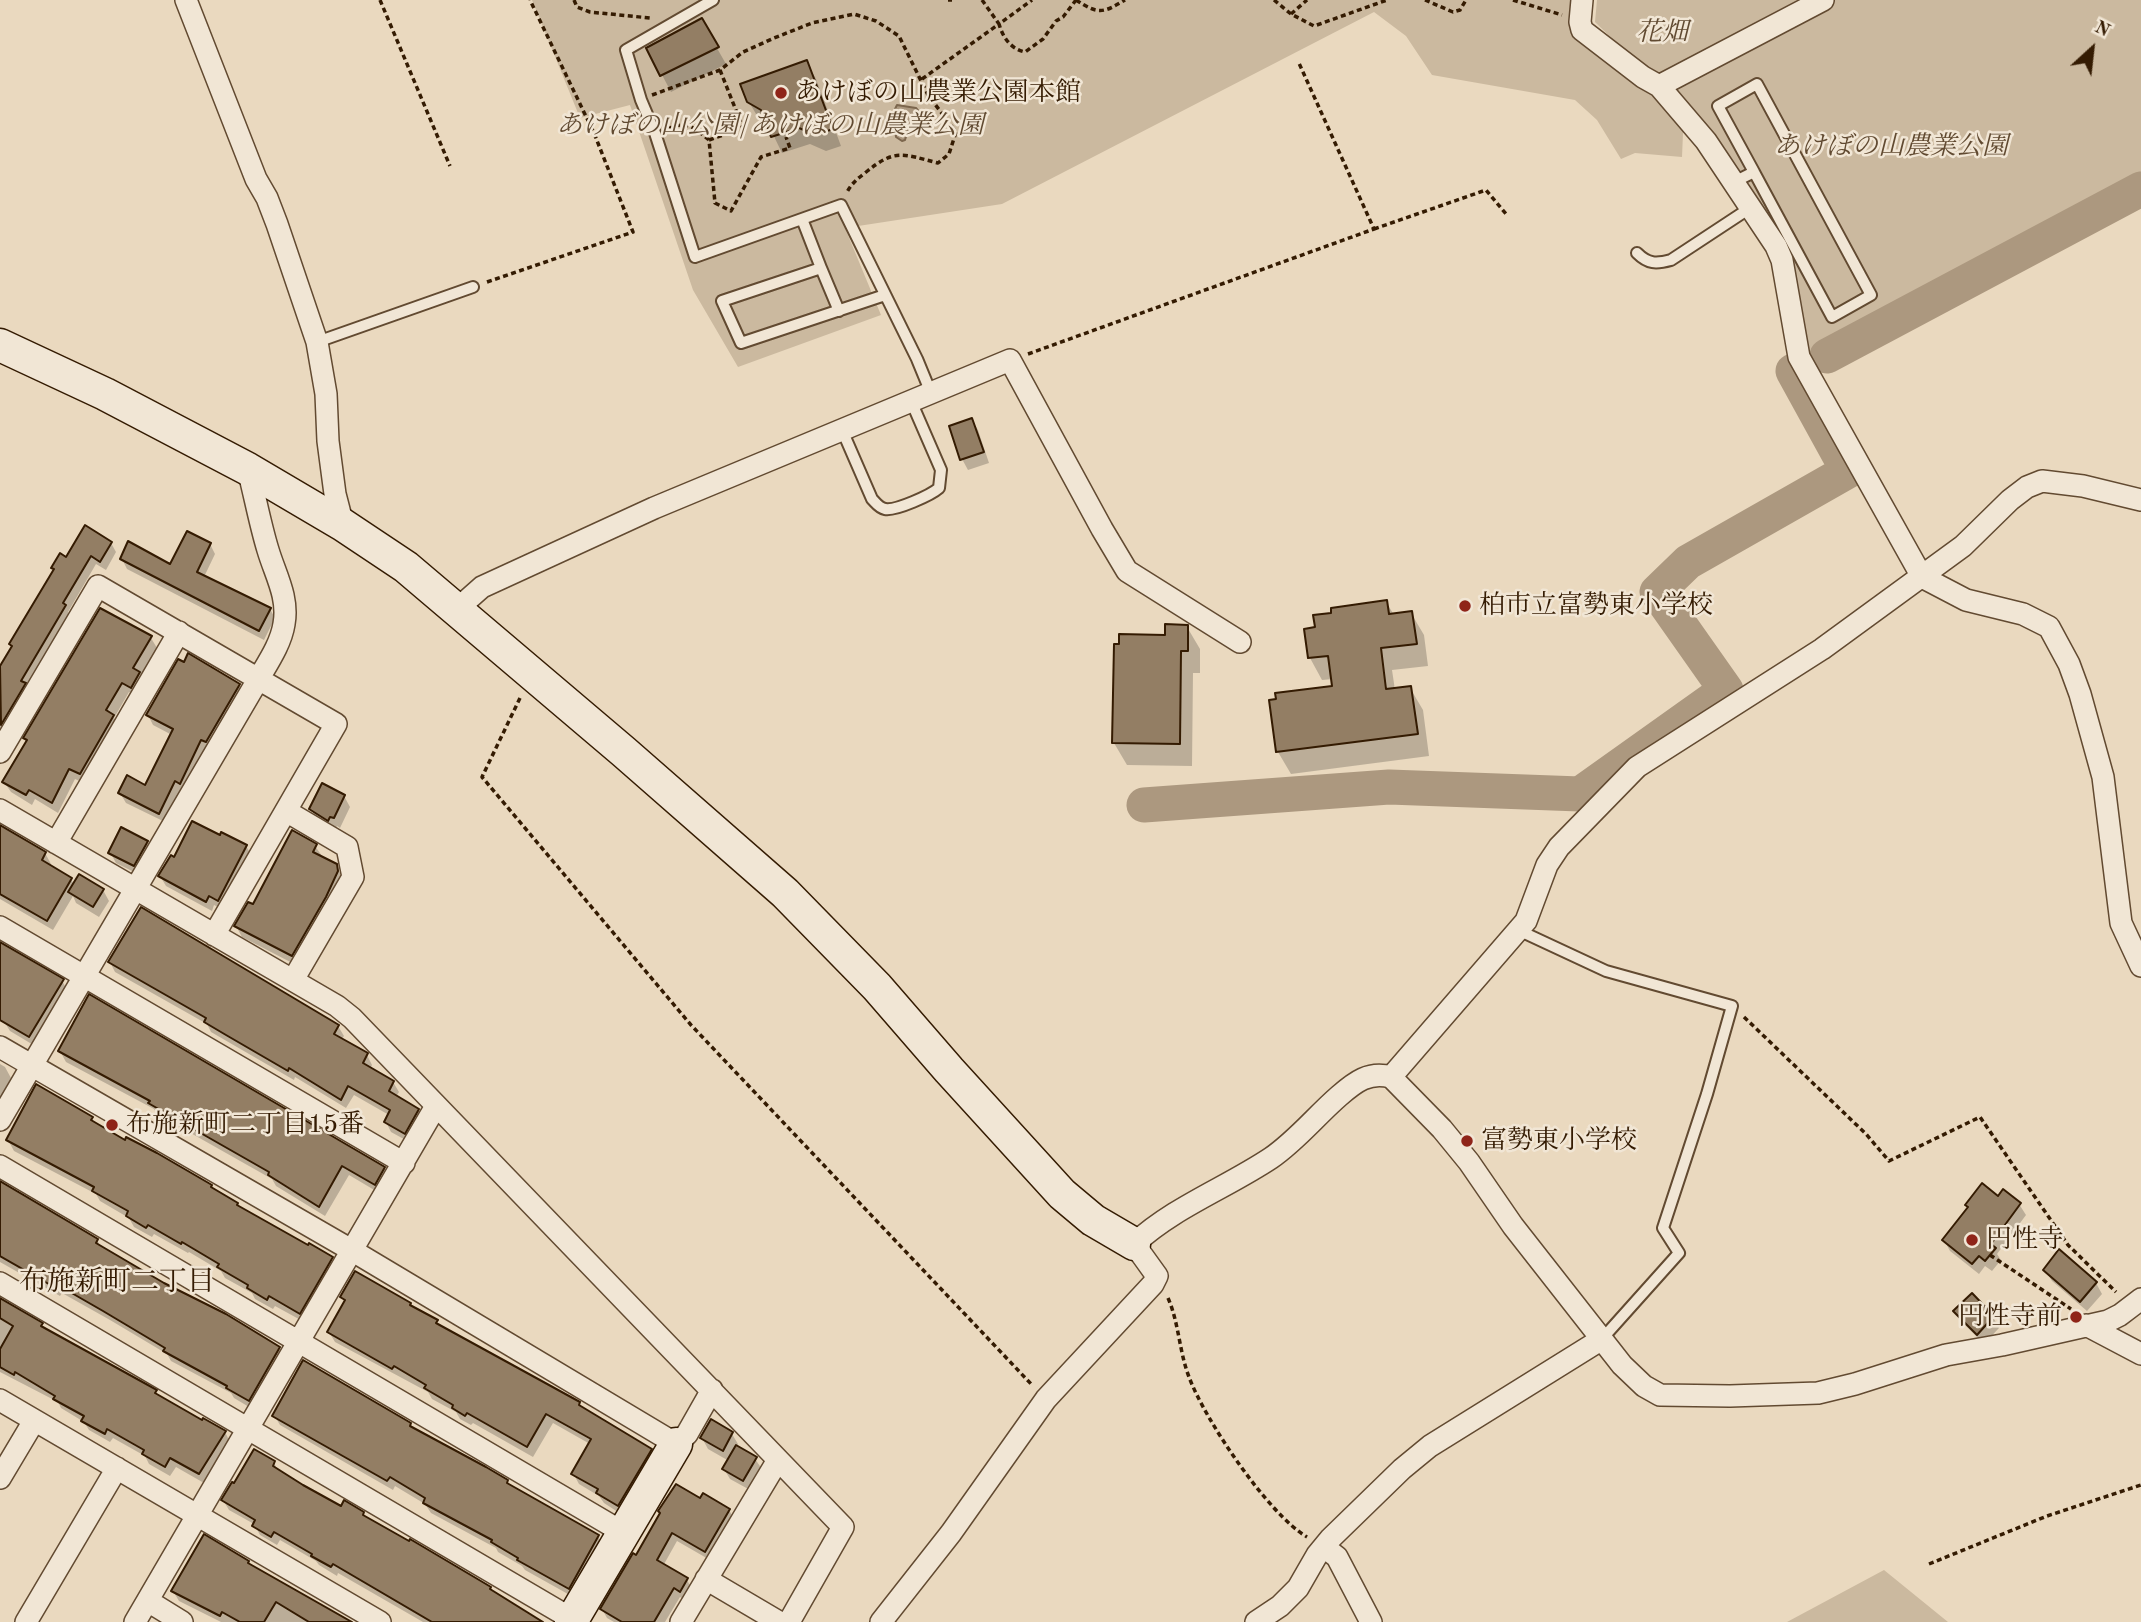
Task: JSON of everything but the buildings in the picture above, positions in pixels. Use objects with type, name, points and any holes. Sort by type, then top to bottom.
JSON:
[{"type":"street","points":[[186,0],[256,179],[277,224],[317,342],[326,394],[328,440],[335,494],[343,526]]},
{"type":"street","points":[[1582,0],[1580,22],[1583,30],[1643,77],[1660,86],[1706,141],[1776,246],[1782,260],[1799,357],[1922,577],[1966,600],[2023,614],[2049,627],[2069,664],[2084,705],[2103,777],[2121,923],[2141,966]]},
{"type":"street","points":[[1660,86],[1823,0]]},
{"type":"street","points":[[0,345],[105,394],[248,469],[406,567],[785,893],[877,987],[1062,1194],[1093,1220],[1134,1244],[1157,1276],[1153,1284],[1046,1399],[951,1533],[881,1622]]},
{"type":"street","points":[[456,610],[482,587],[654,508],[1010,360],[1101,529],[1127,571],[1240,642]]},
{"type":"street","points":[[0,1120],[274,653],[284,626],[286,608],[248,469]]},
{"type":"street","points":[[1391,1077],[1526,920],[1547,865],[1559,847],[1637,767],[1822,649],[1963,546],[2010,499],[2027,487],[2042,481],[2083,486],[2141,500]]},
{"type":"street","points":[[0,752],[98,586],[336,724],[214,935]]},
{"type":"street","points":[[56,842],[179,632]]},
{"type":"street","points":[[0,810],[293,980],[352,1018],[843,1527],[789,1622]]},
{"type":"street","points":[[286,811],[347,847],[353,877],[293,980]]},
{"type":"street","points":[[0,927],[404,1163]]},
{"type":"street","points":[[0,1047],[353,1251],[676,1444]]},
{"type":"street","points":[[1134,1244],[1179,1210],[1272,1157],[1359,1080],[1381,1074],[1391,1077],[1442,1129],[1469,1162],[1513,1226],[1622,1364],[1644,1386],[1660,1395],[1730,1396],[1818,1392],[1855,1384],[1946,1355],[2108,1321],[2136,1303]]},
{"type":"street","points":[[135,1622],[436,1105]]},
{"type":"street","points":[[0,1166],[624,1533]]},
{"type":"street","points":[[0,1283],[574,1621],[676,1444],[687,1434],[712,1390]]},
{"type":"street","points":[[2089,1325],[2141,1354]]},
{"type":"street","points":[[1256,1622],[1280,1606],[1298,1588],[1324,1546],[1402,1469],[1430,1446],[1602,1339]]},
{"type":"street","points":[[0,1400],[380,1622]]},
{"type":"street","points":[[0,1478],[34,1421]]},
{"type":"street","points":[[681,1622],[778,1460]]},
{"type":"street","points":[[26,1622],[117,1468]]},
{"type":"street","points":[[1324,1546],[1336,1557],[1371,1622]]},
{"type":"street","points":[[706,1579],[779,1622]]},
{"type":"street","points":[[148,1601],[182,1622]]},
{"type":"lane","points":[[713,0],[626,50],[695,257],[841,205],[931,393]]},
{"type":"lane","points":[[1758,84],[1871,295],[1832,317],[1754,172],[1718,106],[1758,84]]},
{"type":"lane","points":[[1734,182],[1754,172]]},
{"type":"lane","points":[[1637,253],[1645,260],[1657,264],[1671,260],[1750,208]]},
{"type":"lane","points":[[802,219],[839,311]]},
{"type":"lane","points":[[821,268],[722,301],[741,342],[885,295]]},
{"type":"lane","points":[[317,342],[473,287]]},
{"type":"lane","points":[[842,430],[872,499],[878,506],[893,509],[933,493],[939,488],[941,470],[911,401]]},
{"type":"lane","points":[[1518,930],[1606,971],[1732,1006],[1707,1094],[1663,1228],[1679,1253],[1602,1339]]},
{"type":"path","points":[[380,0],[450,166]]},
{"type":"path","points":[[473,287],[633,232],[594,133],[530,0]]},
{"type":"path","points":[[574,0],[577,7],[590,12],[673,21]]},
{"type":"path","points":[[982,0],[999,24],[1002,34],[1016,50],[1025,52],[1043,39],[1076,0],[1094,11],[1107,11],[1125,0]]},
{"type":"path","points":[[922,79],[1032,0]]},
{"type":"path","points":[[1274,0],[1314,26],[1387,0]]},
{"type":"path","points":[[1292,14],[1307,0]]},
{"type":"path","points":[[1425,0],[1453,12],[1460,10],[1466,0]]},
{"type":"path","points":[[1513,0],[1539,6],[1580,22]]},
{"type":"path","points":[[641,100],[720,70],[743,52],[812,23],[854,14],[876,21],[899,36],[928,95],[956,132],[949,154],[938,163],[900,154],[882,159],[850,186],[841,205]]},
{"type":"path","points":[[1298,61],[1374,229]]},
{"type":"path","points":[[709,140],[743,128],[720,70]]},
{"type":"path","points":[[655,133],[680,123],[692,126],[709,140],[715,203],[731,212],[761,157],[790,148],[786,137]]},
{"type":"path","points":[[1010,360],[1486,190],[1506,214]]},
{"type":"path","points":[[532,674],[482,777],[691,1025],[1046,1399]]},
{"type":"path","points":[[1732,1006],[1866,1134],[1889,1161],[1980,1117],[2068,1245],[2136,1303]]},
{"type":"path","points":[[1990,1255],[2089,1325]]},
{"type":"path","points":[[1157,1276],[1172,1307],[1189,1378],[1221,1436],[1241,1466],[1293,1528],[1324,1546]]},
{"type":"path","points":[[1929,1564],[2047,1516],[2141,1485]]},
{"type":"green space","name":"あけぼの山公園/あけぼの山農業公園","points":[[532,0],[1576,0],[1574,10],[1647,85],[1687,131],[1683,133],[1682,157],[1635,153],[1621,159],[1597,120],[1575,100],[1432,75],[1406,36],[1374,12],[1002,204],[845,228],[881,315],[738,367],[693,290],[630,105],[580,118]]},
{"type":"green space","name":"あけぼの山農業公園","points":[[1597,0],[2141,0],[2141,184],[1806,356],[1782,252],[1639,65],[1595,22]]},
{"type":"green space","points":[[1884,1570],[1948,1622],[1787,1622]]},
{"type":"shaded area","points":[[897,105],[916,108],[921,114],[919,126],[913,131],[908,130],[905,140],[902,141],[896,137]]},
{"type":"waterway","points":[[1827,356],[2141,189]]},
{"type":"waterway","points":[[1144,805],[1389,787],[1580,794],[1726,690],[1657,592],[1688,562],[1848,471],[1793,371]]},
{"type":"place","name":"あけぼの山農業公園本館","points":[[781,93]]},
{"type":"place","name":"柏市立富勢東小学校","points":[[1465,606]]},
{"type":"place","name":"布施新町二丁目15番","points":[[112,1125]]},
{"type":"place","name":"富勢東小学校","points":[[1467,1141]]},
{"type":"place","name":"円性寺","points":[[1972,1240]]},
{"type":"place","name":"円性寺前","points":[[2076,1317]]},
{"type":"district","name":"布施新町二丁目","points":[[117,1283]]},
{"type":"park label","name":"花畑","points":[[1662,33]]}]
